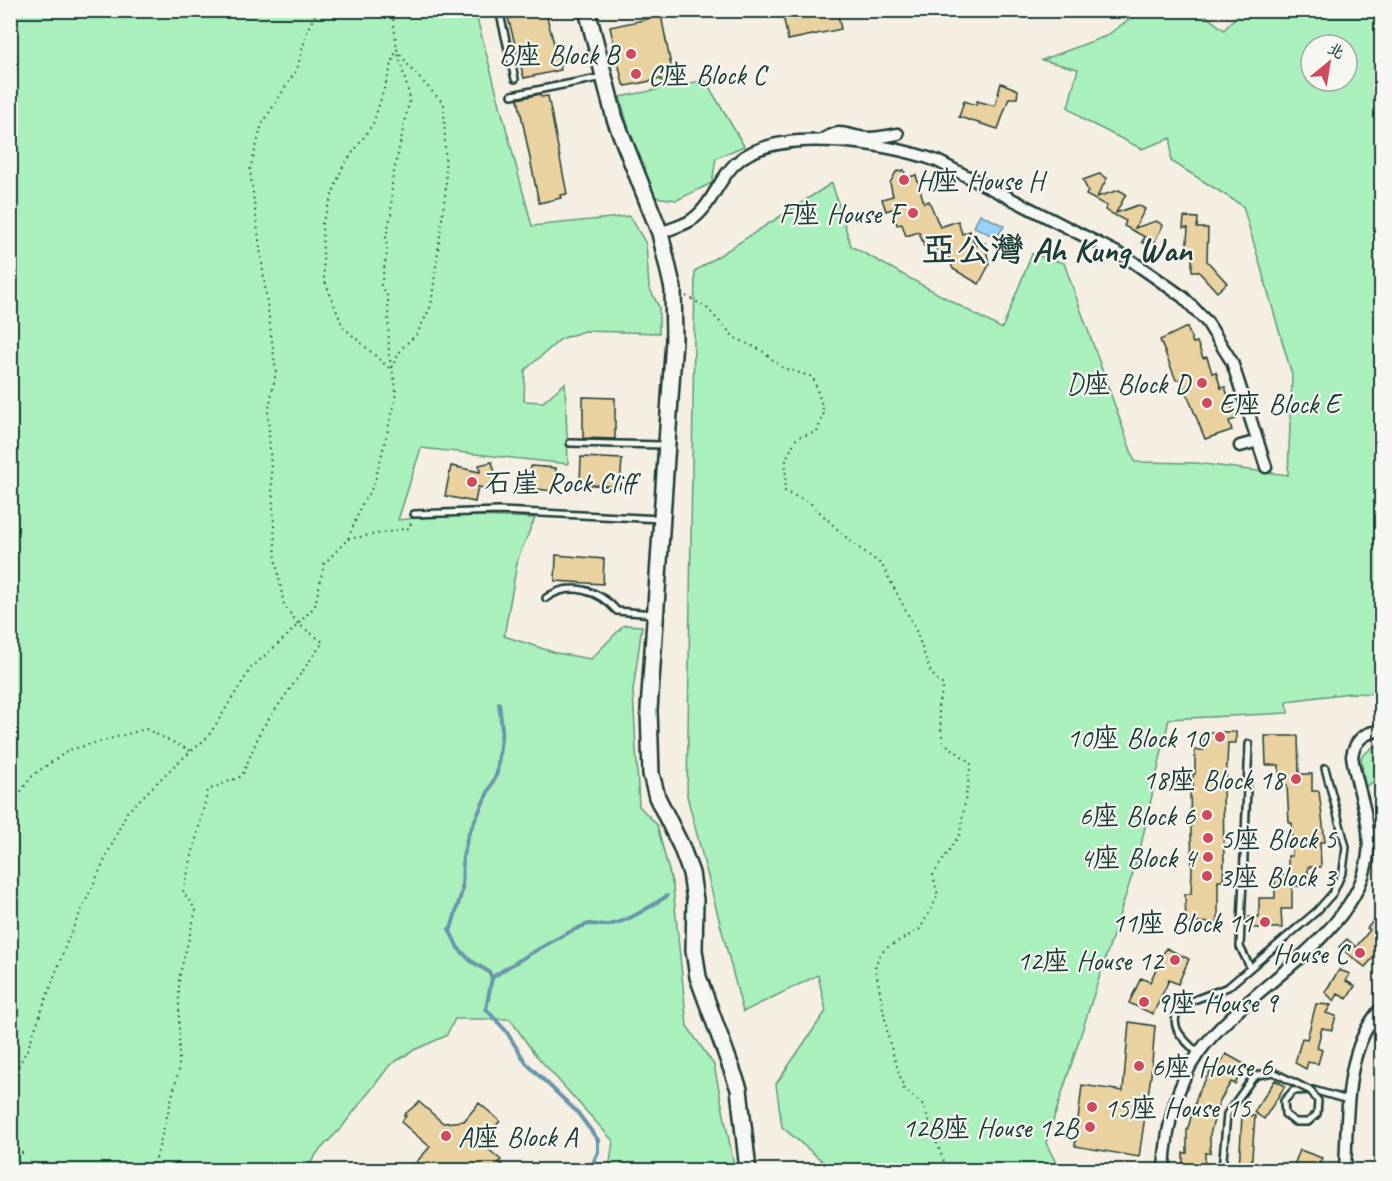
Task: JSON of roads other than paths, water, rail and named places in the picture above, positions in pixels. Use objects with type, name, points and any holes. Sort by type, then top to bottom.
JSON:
[{"type":"main road","points":[[587,10],[621,137],[660,233],[670,268],[674,302],[648,729],[651,774],[657,797],[681,846],[691,873],[695,900],[697,970],[705,999],[738,1089],[748,1170]]},
{"type":"street","points":[[820,141],[834,132],[845,132],[860,137],[898,134]]},
{"type":"street","points":[[660,233],[696,216],[730,169],[744,157],[770,148],[820,141],[874,144],[937,161],[981,181],[1153,273],[1183,297],[1214,332],[1238,376],[1266,467]]},
{"type":"street","points":[[1240,446],[1258,441]]},
{"type":"street","points":[[1164,1170],[1167,1138],[1180,1090],[1198,1053],[1216,1032],[1347,911],[1363,880],[1369,842],[1367,816],[1352,756],[1353,748],[1364,735],[1382,731]]},
{"type":"street","points":[[1369,842],[1382,849]]},
{"type":"street","points":[[1345,1170],[1352,1066],[1369,1021],[1382,1007]]},
{"type":"lane","points":[[499,10],[515,79]]},
{"type":"lane","points":[[512,95],[604,76]]},
{"type":"lane","points":[[570,443],[667,445]]},
{"type":"lane","points":[[414,514],[499,511],[662,519]]},
{"type":"lane","points":[[546,598],[556,591],[580,589],[608,600],[617,611],[655,614]]},
{"type":"lane","points":[[1249,744],[1240,947],[1250,967]]},
{"type":"lane","points":[[1198,1053],[1178,1034],[1175,1027],[1176,1012],[1188,1001],[1221,991],[1235,981],[1317,911],[1338,882],[1346,847],[1325,768]]},
{"type":"lane","points":[[1222,1170],[1227,1114],[1252,1079],[1265,1072],[1273,1072],[1299,1085],[1311,1091],[1318,1101],[1317,1114],[1308,1122],[1295,1122],[1286,1114],[1284,1101],[1293,1091],[1313,1090],[1349,1100]]},
{"type":"water","points":[[980,214],[1004,226],[997,238],[974,227]]},
{"type":"waterway","points":[[451,929],[462,891],[463,857],[468,835],[497,773],[502,729],[499,703]]},
{"type":"waterway","points":[[492,978],[571,931],[590,924],[609,925],[624,920],[667,896]]},
{"type":"waterway","points":[[449,929],[458,948],[471,961],[489,972],[492,978],[486,1009],[506,1031],[526,1063],[577,1112],[598,1140],[598,1152],[590,1170]]},
{"type":"place","name":"B座 Block B","points":[[631,54]]},
{"type":"place","name":"C座 Block C","points":[[636,74]]},
{"type":"place","name":"H座 House H","points":[[904,180]]},
{"type":"place","name":"F座 House F","points":[[913,213]]},
{"type":"place","name":"D座 Block D","points":[[1202,383]]},
{"type":"place","name":"E座 Block E","points":[[1207,403]]},
{"type":"place","name":"石崖 Rock Cliff","points":[[472,482]]},
{"type":"place","name":"10座 Block 10","points":[[1220,737]]},
{"type":"place","name":"18座 Block 18","points":[[1296,779]]},
{"type":"place","name":"6座 Block 6","points":[[1207,815]]},
{"type":"place","name":"5座 Block 5","points":[[1208,838]]},
{"type":"place","name":"4座 Block 4","points":[[1208,857]]},
{"type":"place","name":"3座 Block 3","points":[[1207,876]]},
{"type":"place","name":"11座 Block 11","points":[[1265,922]]},
{"type":"place","name":"House C","points":[[1360,953]]},
{"type":"place","name":"12座 House 12","points":[[1175,960]]},
{"type":"place","name":"9座 House 9","points":[[1144,1002]]},
{"type":"place","name":"6座 House 6","points":[[1139,1066]]},
{"type":"place","name":"15座 House 15","points":[[1092,1107]]},
{"type":"place","name":"12B座 House 12B","points":[[1090,1127]]},
{"type":"place","name":"A座 Block A","points":[[446,1136]]},
{"type":"district","name":"亞公灣 Ah Kung Wan","points":[[1057,249]]}]
